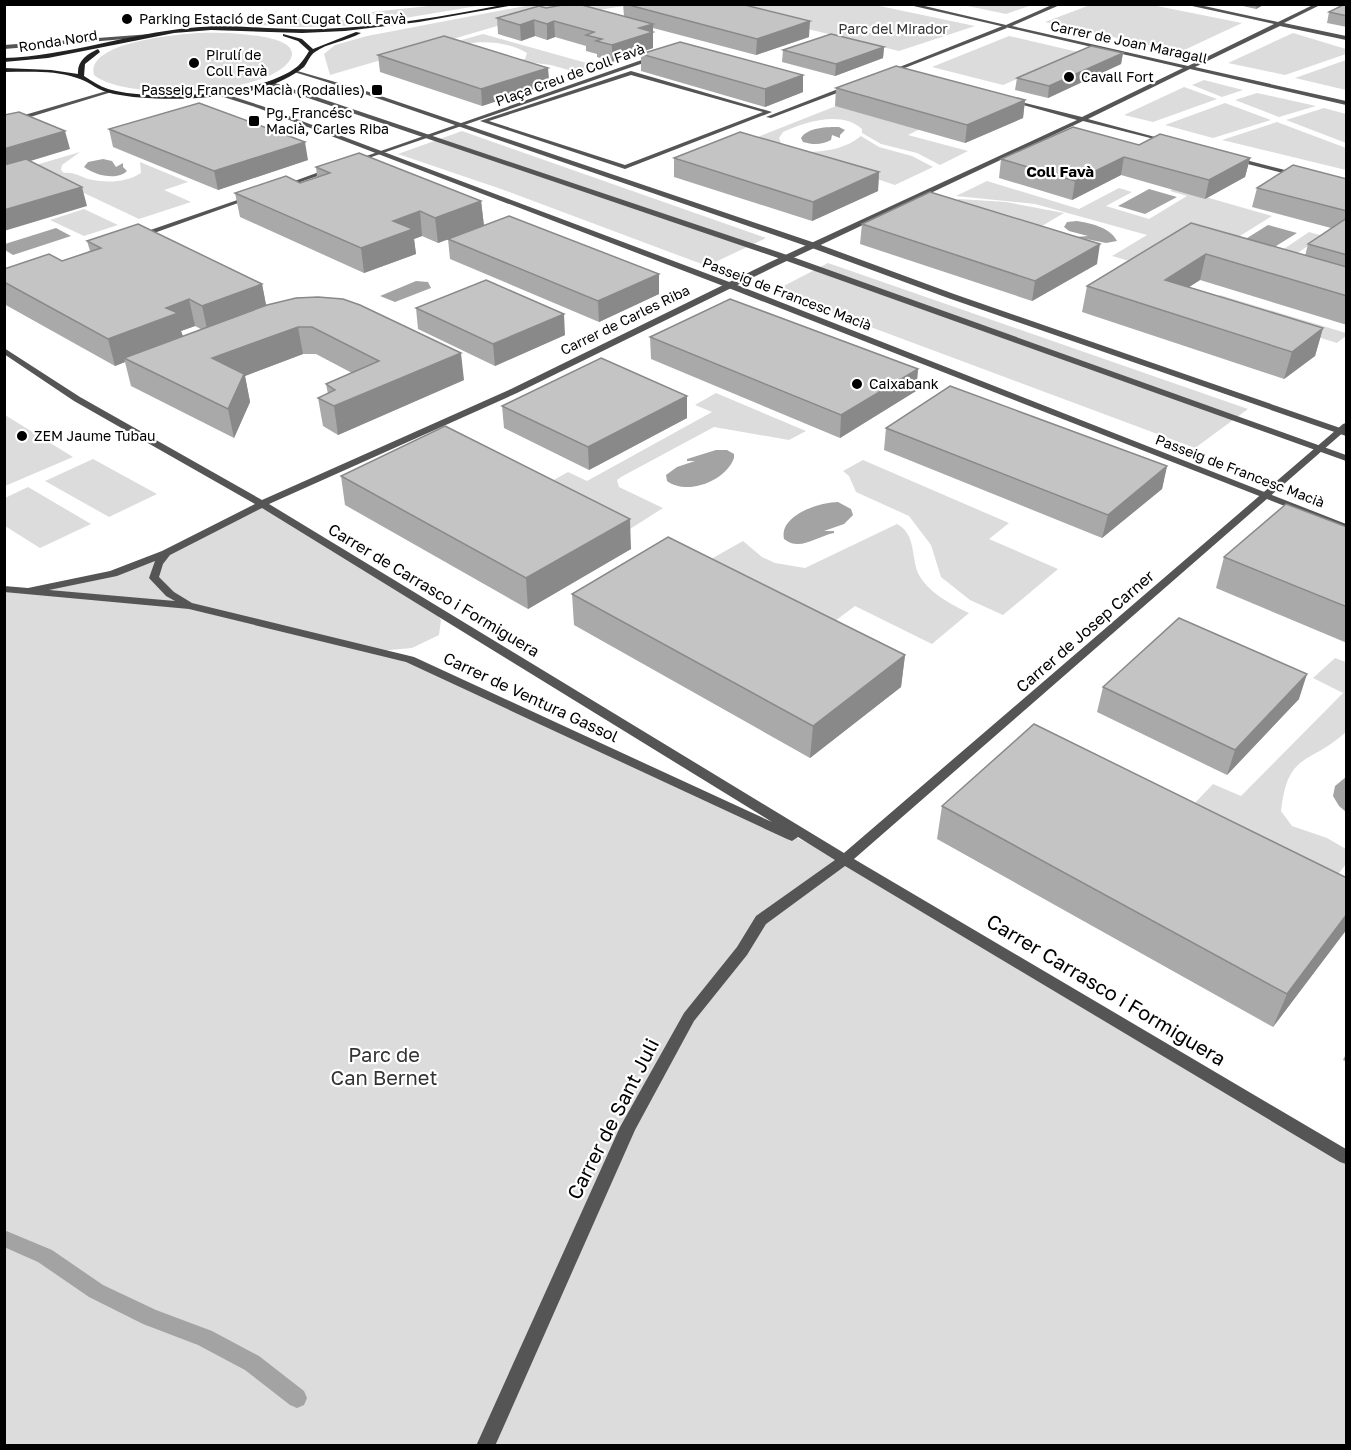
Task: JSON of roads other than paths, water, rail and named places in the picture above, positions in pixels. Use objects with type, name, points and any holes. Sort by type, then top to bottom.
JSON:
[{"type":"main road","name":"Ronda Nord","points":[[4,70],[43,71],[81,76],[100,88],[112,91],[161,96],[216,93],[269,83],[296,71],[309,59],[312,51],[347,36],[384,27],[518,4]]},
{"type":"main road","name":"Ronda Nord","points":[[4,60],[63,55],[149,35],[220,28],[304,31],[384,27]]},
{"type":"main road","name":"Ronda Nord","points":[[266,30],[300,40],[312,51]]},
{"type":"main road","name":"Ronda Nord","points":[[81,76],[82,62],[98,51],[116,44]]},
{"type":"street","name":"Carrer de Joan Maragall","points":[[907,4],[1347,103]]},
{"type":"street","points":[[885,74],[1060,4]]},
{"type":"street","points":[[1185,4],[1347,38]]},
{"type":"street","name":"Carrer de Carles Riba","points":[[32,590],[113,574],[166,553],[262,504],[514,391],[729,285],[1083,120],[1320,4]]},
{"type":"street","points":[[4,47],[149,35]]},
{"type":"street","name":"Plaça Creu de Coll Favà","points":[[346,165],[662,55]]},
{"type":"street","points":[[895,70],[906,73]]},
{"type":"street","points":[[296,71],[464,125],[815,246],[951,296],[1345,430]]},
{"type":"street","points":[[769,115],[631,73],[483,121],[625,167],[864,82]]},
{"type":"street","name":"Passeig de Francesc Macià","points":[[269,83],[787,258],[1347,458]]},
{"type":"street","points":[[4,123],[112,91]]},
{"type":"street","name":"Passeig de Francesc Macià","points":[[216,93],[260,107],[729,285],[1347,527]]},
{"type":"street","points":[[1005,99],[1174,143]]},
{"type":"street","points":[[1220,155],[1312,179]]},
{"type":"street","points":[[278,188],[334,168]]},
{"type":"street","points":[[133,237],[255,196]]},
{"type":"street","name":"Carrer de Carrasco i Formiguera","points":[[4,350],[78,399],[262,504],[845,860]]},
{"type":"street","name":"Carrer de Josep Carner","points":[[845,860],[1345,430]]},
{"type":"street","name":"Carrer de Ventura Gassol","points":[[166,553],[158,564],[154,578],[170,594],[189,606]]},
{"type":"street","name":"Carrer de Ventura Gassol","points":[[4,589],[189,606],[410,659],[845,860]]},
{"type":"street","name":"Carrer Carrasco i Formiguera","points":[[845,860],[1347,1157]]},
{"type":"street","name":"Carrer de Sant Juli","points":[[485,1446],[628,1127],[689,1017],[742,951],[761,920],[845,860]]},
{"type":"waterway","points":[[4,1238],[45,1256],[96,1291],[150,1317],[205,1338],[252,1363],[297,1398]]},
{"type":"place","name":"Parking Estació de Sant Cugat Coll Favà","points":[[127,19]]},
{"type":"place","name":"Pirulí de Coll Favà","points":[[194,63]]},
{"type":"place","name":"Cavall Fort","points":[[1069,77]]},
{"type":"place","name":"Passeig Frances Macià (Rodalies)","points":[[377,90]]},
{"type":"place","name":"Pg. Francésc Macià, Carles Riba","points":[[254,121]]},
{"type":"place","name":"Caixabank","points":[[857,384]]},
{"type":"place","name":"ZEM Jaume Tubau","points":[[22,436]]},
{"type":"district","name":"Coll Favà","points":[[1060,172]]},
{"type":"park label","name":"Parc del Mirador","points":[[893,29]]},
{"type":"park label","name":"Parc de Can Bernet","points":[[384,1066]]}]
